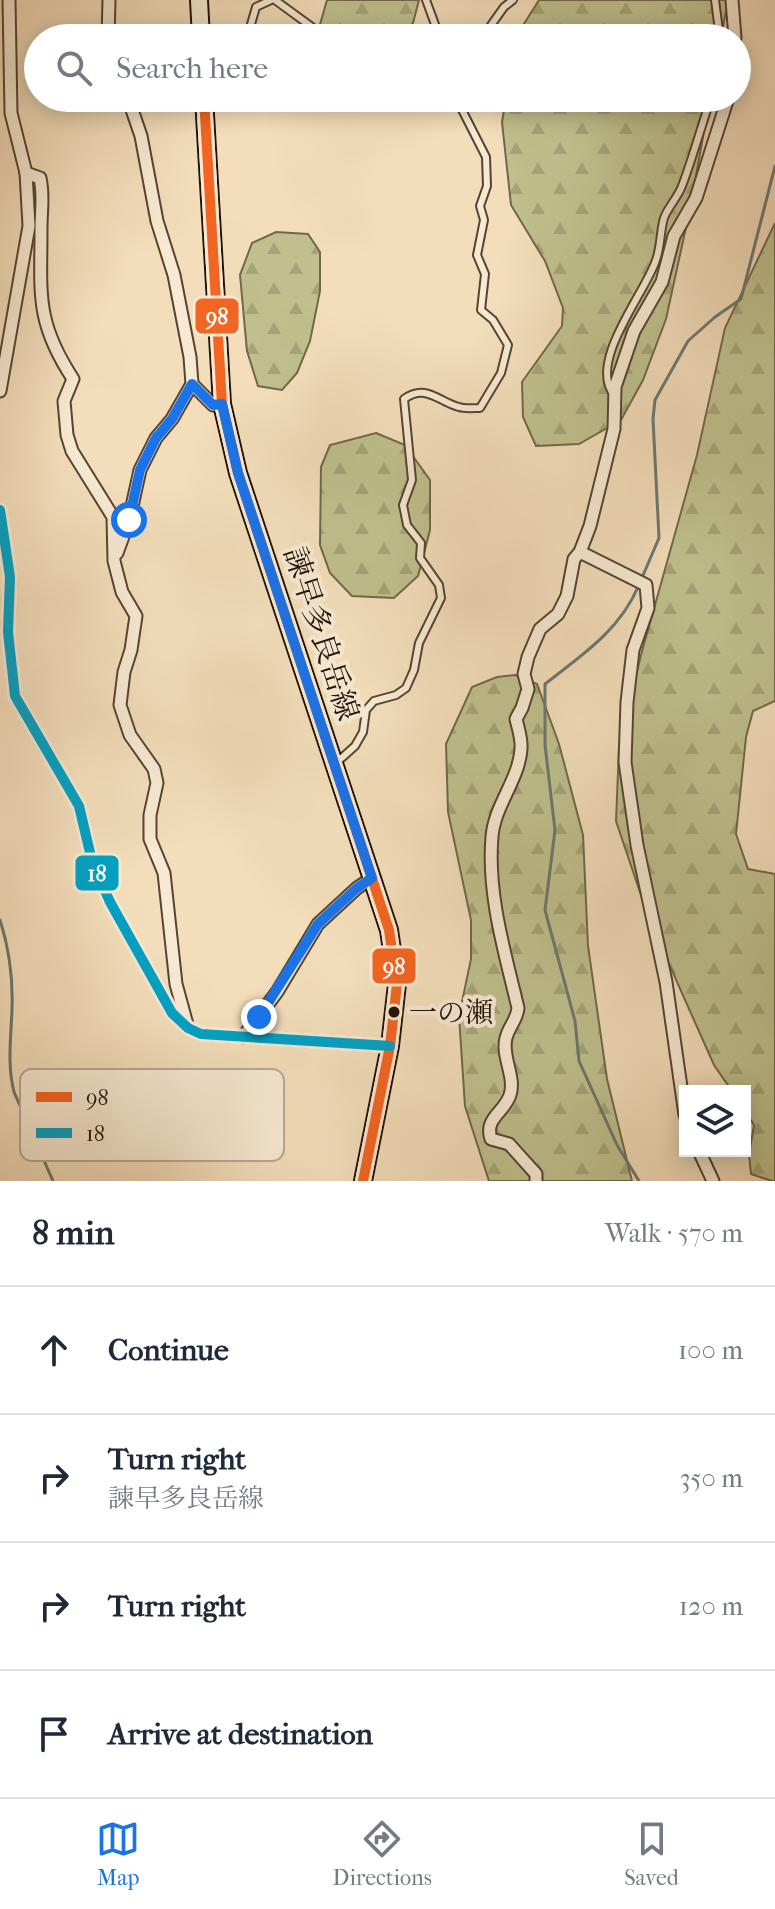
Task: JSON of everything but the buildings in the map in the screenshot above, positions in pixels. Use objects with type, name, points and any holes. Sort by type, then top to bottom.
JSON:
[{"type":"main road","points":[[199,0],[200,24]]},
{"type":"main road","name":"諫早多良岳線","points":[[205,112],[222,404],[238,473],[389,930],[397,984],[390,1046],[363,1181]]},
{"type":"street","points":[[0,391],[29,226],[26,173],[11,113],[9,0]]},
{"type":"street","points":[[108,24],[109,0]]},
{"type":"street","points":[[732,0],[734,24]]},
{"type":"street","points":[[114,561],[129,520],[140,470],[156,438],[172,419],[192,384],[190,357],[174,275],[157,221],[141,136],[133,112]]},
{"type":"street","points":[[536,1181],[536,1174],[509,1144],[491,1139],[488,1131],[489,1122],[507,1103],[512,1089],[506,1060],[506,1038],[517,1019],[518,1008],[495,906],[491,840],[494,822],[518,765],[522,747],[516,719],[528,689],[524,674],[528,657],[540,629],[558,614],[567,596],[574,559],[580,552],[593,513],[614,429],[615,395],[634,331],[662,282],[674,236],[696,198],[724,112]]},
{"type":"street","points":[[26,173],[40,178],[45,200],[41,220],[40,286],[45,325],[56,353],[73,379],[64,401],[67,435],[72,451],[113,517],[114,561],[122,592],[136,616],[120,705],[130,735],[154,769],[157,783],[150,815],[150,839],[164,873],[176,984],[188,1028]]},
{"type":"street","points":[[192,384],[213,405],[222,404]]},
{"type":"street","points":[[0,510],[10,577],[8,632],[15,696],[79,806],[92,861],[110,902],[172,1013],[188,1028],[201,1034],[390,1046]]},
{"type":"street","points":[[580,552],[646,585],[648,608],[633,650],[625,762],[637,845],[666,982],[681,1085]]},
{"type":"street","points":[[243,1037],[277,992],[318,924],[372,878]]},
{"type":"street","points":[[702,1157],[713,1181]]},
{"type":"lane","points":[[251,24],[256,7],[273,0],[307,24]]},
{"type":"lane","points":[[426,0],[435,24]]},
{"type":"lane","points":[[492,24],[513,0]]},
{"type":"lane","points":[[715,0],[718,24]]},
{"type":"lane","points":[[205,116],[208,112]]},
{"type":"lane","points":[[335,764],[355,746],[363,732],[366,710],[374,701],[396,695],[406,688],[414,670],[419,643],[441,598],[439,585],[420,558],[421,543],[407,525],[403,505],[412,480],[404,399],[411,393],[430,392],[459,407],[480,408],[501,373],[508,345],[493,320],[481,310],[485,274],[477,255],[484,220],[480,206],[487,186],[486,157],[463,112]]},
{"type":"lane","points":[[615,395],[609,388],[608,374],[620,327],[654,266],[664,217],[681,190],[706,112]]},
{"type":"green space","points":[[327,0],[419,0],[412,24],[320,24]]},
{"type":"green space","points":[[539,0],[728,0],[724,24],[524,24]]},
{"type":"green space","points":[[504,112],[707,112],[666,319],[643,380],[621,420],[579,444],[536,446],[523,417],[522,382],[562,326],[563,308],[545,261],[511,205],[502,122]]},
{"type":"green space","points":[[775,223],[775,701],[753,711],[746,737],[736,834],[748,869],[775,874],[775,1181],[751,1174],[749,1157],[754,1125],[751,1120],[751,1085],[728,1085],[714,1065],[649,919],[616,821],[619,748],[641,655],[697,455],[725,328]]},
{"type":"green space","points":[[276,232],[308,234],[320,252],[320,291],[310,341],[297,373],[282,390],[258,386],[247,351],[240,275],[252,243]]},
{"type":"green space","points":[[376,433],[405,445],[430,480],[430,530],[418,576],[394,598],[352,596],[330,573],[320,545],[321,467],[330,445]]},
{"type":"green space","points":[[515,675],[537,684],[559,744],[583,835],[588,946],[607,1079],[632,1181],[489,1181],[465,1106],[459,1016],[471,959],[471,920],[448,812],[446,744],[472,687],[497,677]]},
{"type":"waterway","points":[[641,580],[659,538],[653,419],[655,400],[688,341],[741,299],[775,166]]},
{"type":"waterway","points":[[638,587],[621,617],[610,629],[545,684],[545,745],[555,830],[545,910],[575,1021],[579,1061],[617,1145],[639,1181]]},
{"type":"waterway","points":[[0,920],[11,975],[12,1082],[20,1106]]},
{"type":"waterway","points":[[44,1161],[53,1181]]},
{"type":"transit line","name":"98","points":[[205,112],[222,404],[238,473],[389,930],[397,984],[390,1046],[363,1181]]},
{"type":"transit line","name":"18","points":[[0,510],[10,577],[8,632],[15,696],[79,806],[92,861],[110,902],[172,1013],[188,1028],[201,1034],[390,1046]]},
{"type":"place","name":"一の瀬","points":[[394,1012]]},
{"type":"route","points":[[129,520],[140,470],[156,438],[172,419],[192,384],[213,405],[222,404],[238,473],[372,878],[318,924],[259,1017]]}]
